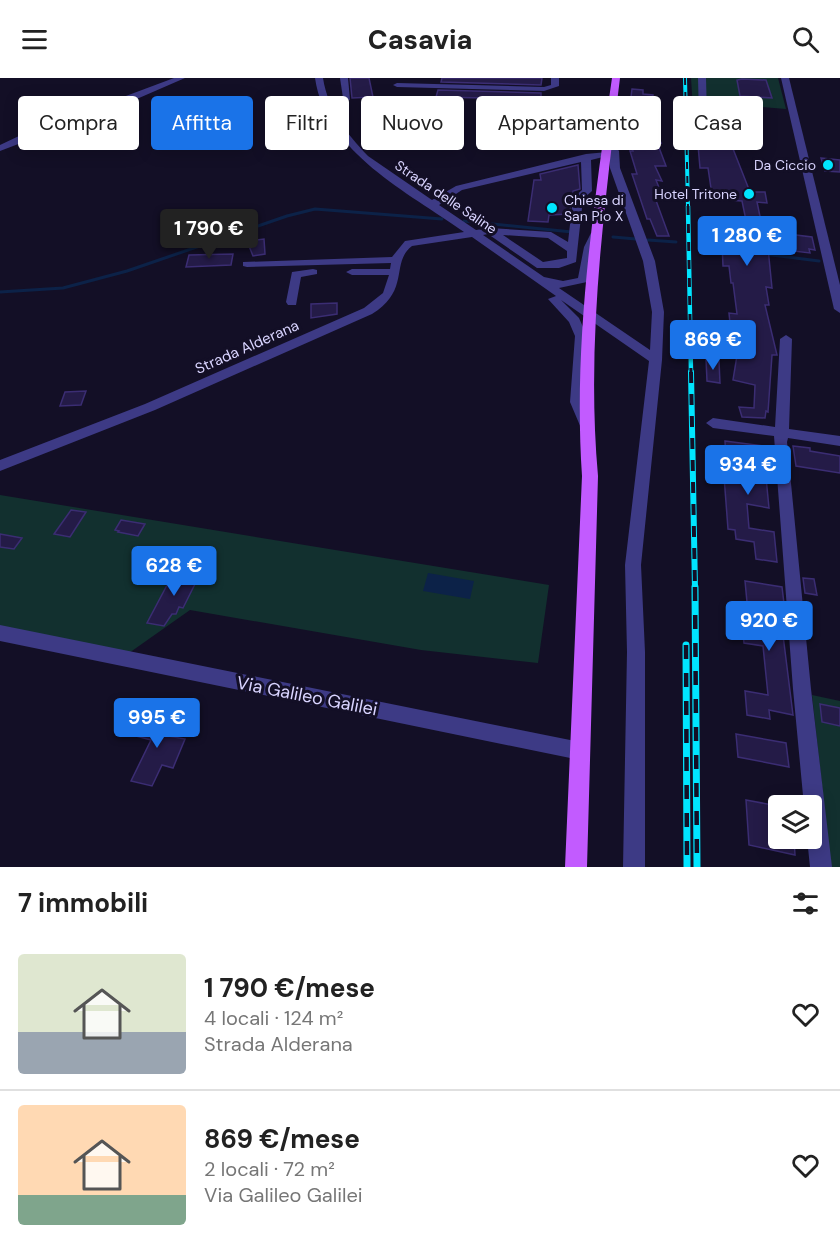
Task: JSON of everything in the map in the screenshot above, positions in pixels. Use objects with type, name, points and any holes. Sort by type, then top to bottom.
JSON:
[{"type":"main road","points":[[613,96],[616,78]]},
{"type":"main road","points":[[576,867],[589,540],[590,476],[586,425],[595,235],[602,195],[605,150]]},
{"type":"street","points":[[0,148],[98,109],[153,91],[181,78]]},
{"type":"street","name":"Strada delle Saline","points":[[319,78],[322,98],[347,141],[372,164],[591,316]]},
{"type":"street","points":[[344,78],[347,96]]},
{"type":"street","points":[[508,78],[508,88]]},
{"type":"street","points":[[399,94],[396,81],[508,88],[551,88],[555,87],[555,78]]},
{"type":"street","points":[[702,78],[702,96]]},
{"type":"street","points":[[785,78],[840,309]]},
{"type":"street","points":[[431,205],[459,188],[585,157],[599,150]]},
{"type":"street","points":[[612,150],[614,151],[615,168],[632,208],[648,261],[658,312],[656,360],[633,565],[636,652],[634,867]]},
{"type":"street","points":[[490,231],[541,266],[559,265],[572,260],[578,198],[587,191],[585,157]]},
{"type":"street","name":"Strada Alderana","points":[[0,466],[150,407],[368,311],[389,293],[395,266],[403,246],[409,243],[490,231],[551,236],[573,250]]},
{"type":"street","name":"Strada delle Saline","points":[[530,273],[563,285],[583,280],[587,246],[595,235]]},
{"type":"street","points":[[247,264],[395,266]]},
{"type":"street","points":[[292,302],[294,276],[301,272],[395,266]]},
{"type":"street","name":"Strada delle Saline","points":[[530,273],[538,285],[575,321],[581,336],[578,402],[586,425]]},
{"type":"street","points":[[591,316],[656,360]]},
{"type":"street","points":[[786,339],[780,442],[802,689],[821,867]]},
{"type":"street","points":[[712,423],[840,441]]},
{"type":"street","name":"Via Galileo Galilei","points":[[0,633],[580,751]]},
{"type":"green space","points":[[691,78],[778,78],[786,109],[763,107],[763,96],[692,96]]},
{"type":"green space","points":[[0,495],[549,585],[538,663],[421,650],[190,610],[129,653],[0,632]]},
{"type":"green space","points":[[812,695],[840,701],[840,867],[831,867]]},
{"type":"water","points":[[428,573],[474,581],[470,599],[423,591]]},
{"type":"building","points":[[350,78],[369,78],[373,96],[352,98]]},
{"type":"building","points":[[442,78],[542,78],[541,85],[441,82]]},
{"type":"building","points":[[737,80],[766,80],[772,98],[740,96]]},
{"type":"building","points":[[632,89],[643,90],[643,94],[653,95],[653,96],[631,96]]},
{"type":"building","points":[[438,90],[541,93],[541,96],[436,96]]},
{"type":"building","points":[[660,150],[666,166],[655,166],[662,181],[656,180],[662,195],[654,195],[669,236],[657,236],[650,219],[647,219],[632,174],[637,174],[630,151]]},
{"type":"building","points":[[698,150],[733,150],[750,192],[765,192],[767,203],[757,202],[763,231],[812,237],[815,250],[809,249],[810,253],[768,248],[772,288],[766,287],[769,305],[765,305],[777,355],[772,355],[768,412],[766,411],[765,418],[742,417],[739,407],[754,408],[755,385],[733,380],[742,325],[730,323],[729,313],[737,314],[733,283],[731,283],[729,266],[723,266],[722,243],[717,242],[716,227],[748,230],[742,201],[727,200],[736,197],[712,195],[708,168],[700,168]]},
{"type":"building","points":[[821,158],[840,160],[840,172],[825,171]]},
{"type":"building","points":[[578,165],[580,189],[573,191],[569,214],[549,215],[548,222],[528,221],[534,180],[541,180],[540,174]]},
{"type":"building","points":[[264,239],[265,254],[253,256],[247,241]]},
{"type":"building","points":[[233,254],[231,265],[186,267],[189,255]]},
{"type":"building","points":[[337,303],[337,314],[311,318],[311,304]]},
{"type":"building","points":[[706,359],[719,361],[720,383],[707,381]]},
{"type":"building","points":[[86,391],[81,405],[60,406],[65,392]]},
{"type":"building","points":[[725,441],[763,446],[769,508],[747,504],[749,528],[774,532],[777,562],[756,559],[754,542],[736,539],[735,530],[728,529],[724,476],[727,477]]},
{"type":"building","points":[[793,446],[840,456],[840,473],[796,466]]},
{"type":"building","points":[[71,510],[86,512],[70,537],[54,534]]},
{"type":"building","points":[[121,520],[145,524],[138,536],[115,530]]},
{"type":"building","points":[[0,534],[22,538],[14,549],[0,547]]},
{"type":"building","points":[[175,570],[200,574],[183,608],[179,607],[176,614],[172,614],[164,626],[147,623]]},
{"type":"building","points":[[803,578],[814,579],[817,595],[805,593]]},
{"type":"building","points":[[745,581],[782,587],[785,612],[780,611],[793,715],[769,710],[770,719],[747,715],[745,691],[768,695],[763,646],[744,643],[742,623],[764,627],[762,604],[747,602]]},
{"type":"building","points":[[820,704],[840,708],[840,726],[822,722]]},
{"type":"building","points":[[147,715],[175,722],[168,736],[185,739],[173,768],[162,765],[152,786],[131,781],[151,740],[136,736]]},
{"type":"building","points":[[736,734],[786,743],[789,767],[738,757]]},
{"type":"building","points":[[746,800],[768,804],[768,849],[795,849],[795,855],[749,845]]},
{"type":"waterway","points":[[0,292],[63,288],[127,271],[287,216],[315,209],[442,219]]},
{"type":"waterway","points":[[464,221],[572,232]]},
{"type":"waterway","points":[[613,237],[636,239]]},
{"type":"waterway","points":[[648,240],[676,242]]},
{"type":"waterway","points":[[701,246],[727,249]]},
{"type":"waterway","points":[[764,254],[819,261]]},
{"type":"railway","points":[[685,78],[688,207]]},
{"type":"railway","points":[[688,206],[691,373]]},
{"type":"railway","points":[[691,372],[695,589]]},
{"type":"railway","points":[[695,587],[697,867]]},
{"type":"railway","points":[[686,645],[687,867]]},
{"type":"place","name":"Da Ciccio","points":[[828,165]]},
{"type":"place","name":"Hotel Tritone","points":[[749,194]]},
{"type":"place","name":"Chiesa di San Pio X","points":[[552,208]]}]
